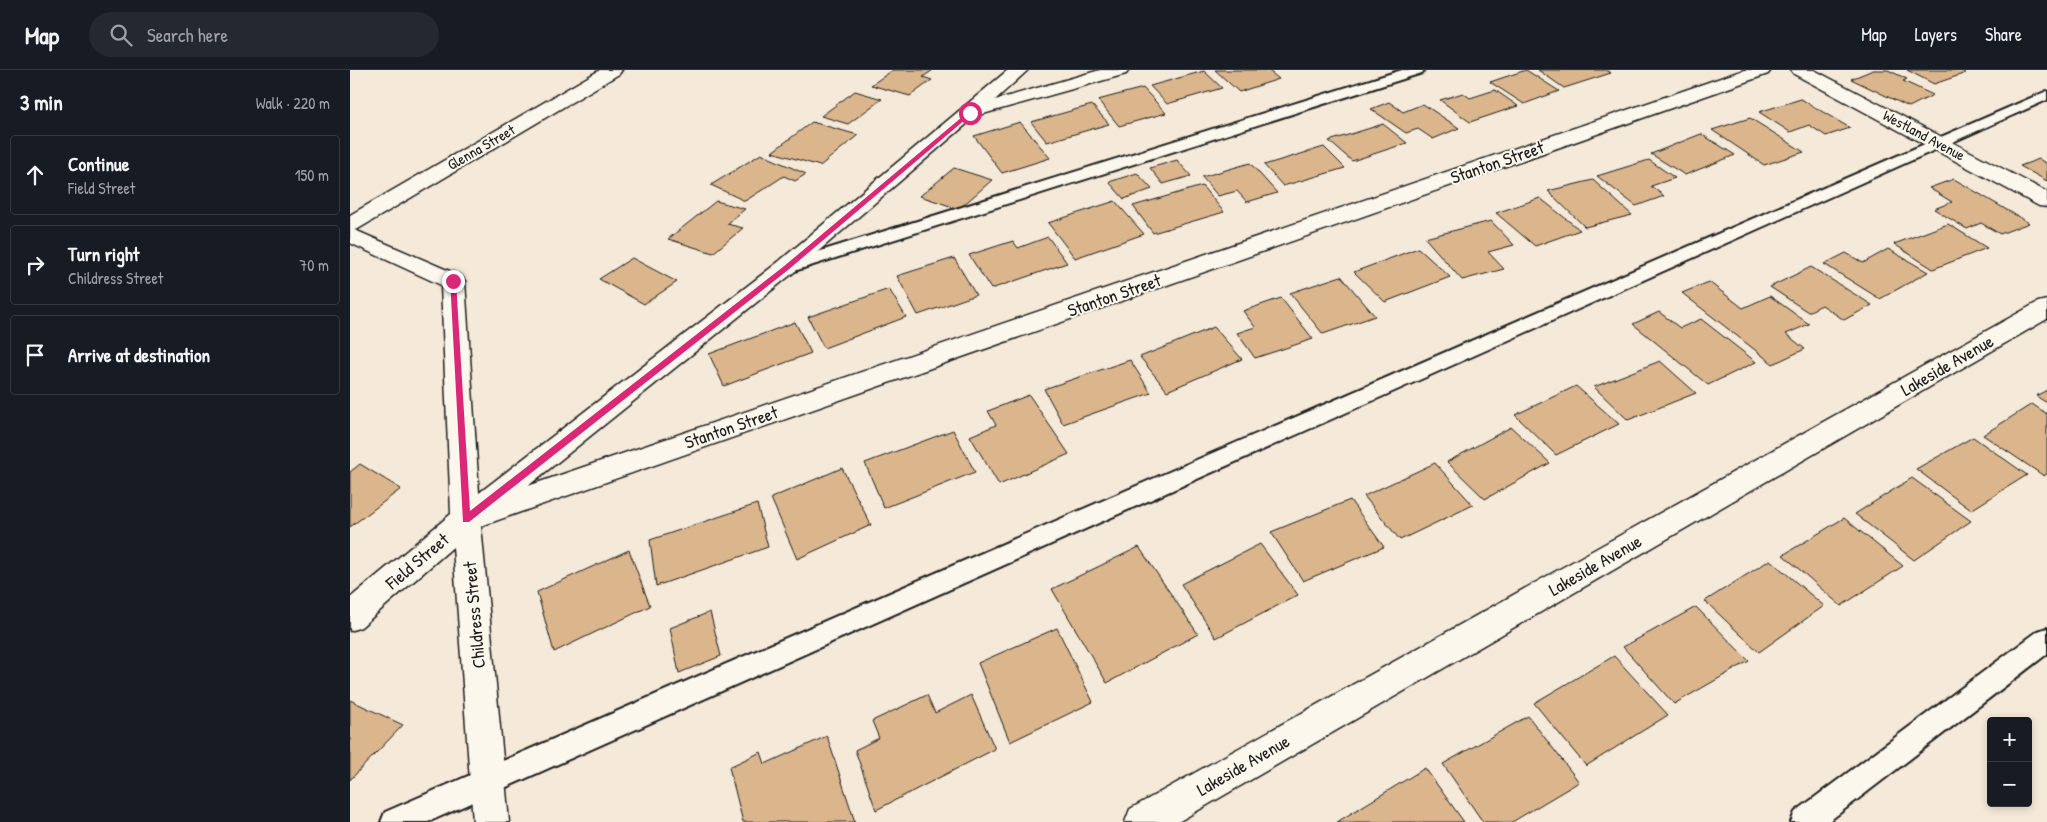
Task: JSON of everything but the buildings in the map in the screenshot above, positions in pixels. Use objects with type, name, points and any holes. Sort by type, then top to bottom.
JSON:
[{"type":"street","name":"Glenna Street","points":[[350,224],[613,70]]},
{"type":"street","name":"Field Street","points":[[350,617],[466,519],[785,268],[1019,70]]},
{"type":"street","points":[[970,113],[1120,70]]},
{"type":"street","name":"Stanton Street","points":[[466,519],[1762,70]]},
{"type":"street","name":"Westland Avenue","points":[[1800,70],[2047,201]]},
{"type":"street","name":"Childress Street","points":[[350,235],[453,281],[466,519],[491,822]]},
{"type":"street","name":"Lakeside Avenue","points":[[1143,822],[2047,308]]},
{"type":"lane","points":[[785,268],[1417,70]]},
{"type":"lane","points":[[395,822],[488,783],[2047,95]]},
{"type":"lane","points":[[1805,822],[2047,639]]},
{"type":"route","points":[[453,281],[466,519],[785,268],[970,113]]}]
